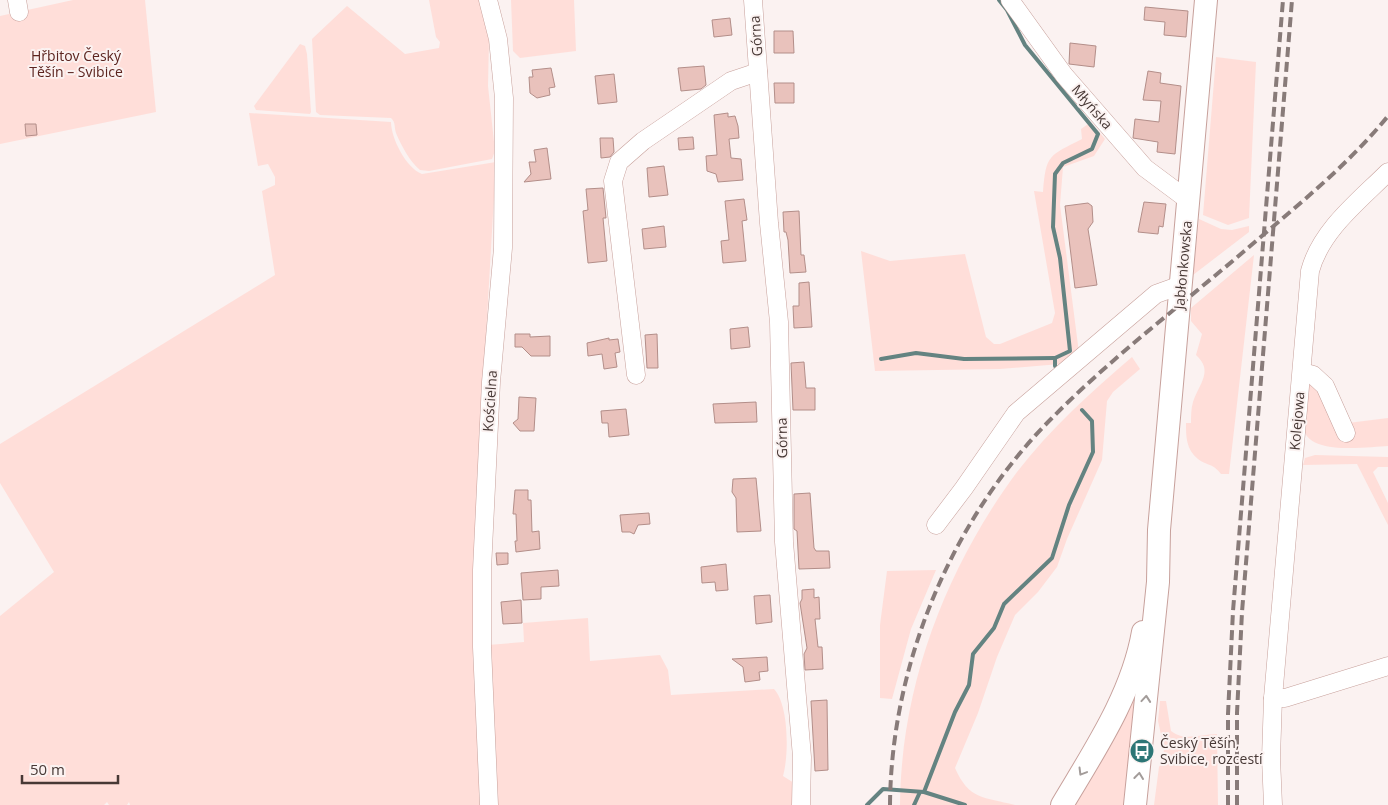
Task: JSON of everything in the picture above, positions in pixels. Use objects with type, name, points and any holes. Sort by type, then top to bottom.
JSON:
[{"type":"main road","name":"Jabłonkowska","points":[[1159,530],[1206,0]]},
{"type":"main road","points":[[1062,805],[1102,739],[1132,669],[1142,636],[1159,530]]},
{"type":"main road","points":[[1135,805],[1158,582],[1159,530]]},
{"type":"street","name":"Kościelna","points":[[488,0],[498,39],[504,98],[503,248],[491,382],[482,570],[482,647],[489,805]]},
{"type":"street","name":"Górna","points":[[753,0],[769,223],[780,322],[784,542],[802,757],[800,805]]},
{"type":"street","name":"Młyńska","points":[[1010,0],[1064,75],[1145,168],[1188,200]]},
{"type":"street","name":"Górna","points":[[636,375],[613,181],[619,162],[643,141],[731,81],[758,72]]},
{"type":"street","name":"Kolejowa","points":[[1272,805],[1273,698],[1310,270],[1314,254],[1336,225],[1388,172]]},
{"type":"street","points":[[936,525],[1016,413],[1156,294],[1182,285]]},
{"type":"street","points":[[1302,372],[1313,375],[1326,386],[1346,433]]},
{"type":"street","points":[[1273,698],[1285,698],[1388,666]]},
{"type":"green space","name":"Hřbitov Český Těšín – Svibice","points":[[73,0],[145,0],[156,112],[0,144],[0,16]]},
{"type":"green space","points":[[429,0],[480,0],[491,30],[489,39],[488,86],[495,151],[492,159],[429,171],[420,170],[403,148],[391,118],[320,115],[316,112],[312,39],[347,6],[405,54],[439,48],[440,42],[436,37]]},
{"type":"green space","points":[[511,0],[574,0],[576,51],[520,58],[513,51]]},
{"type":"green space","points":[[300,44],[305,46],[307,54],[310,114],[256,110],[254,106]]},
{"type":"green space","points":[[1216,57],[1256,62],[1249,218],[1228,225],[1203,215]]},
{"type":"green space","points":[[249,113],[391,122],[397,144],[405,159],[410,166],[422,174],[496,162],[484,370],[482,805],[130,805],[129,802],[127,805],[109,805],[107,802],[104,805],[0,805],[0,616],[54,572],[0,483],[0,444],[275,275],[262,191],[275,185],[275,177],[268,164],[258,166]]},
{"type":"green space","points":[[1091,122],[1105,139],[1094,156],[1063,167],[1060,205],[1079,353],[1060,364],[1000,369],[875,371],[861,251],[890,261],[965,254],[986,337],[994,344],[1000,344],[1052,323],[1055,313],[1034,191],[1043,192],[1046,170],[1051,158],[1062,149],[1082,139],[1081,129]]},
{"type":"green space","points":[[1199,219],[1221,229],[1232,230],[1249,226],[1249,232],[1193,275]]},
{"type":"green space","points":[[1254,255],[1229,474],[1221,474],[1213,466],[1201,461],[1194,455],[1189,447],[1187,438],[1186,423],[1191,423],[1193,402],[1205,372],[1201,361],[1196,355],[1202,334],[1191,321],[1191,308]]},
{"type":"green space","points":[[1132,357],[1140,369],[1113,392],[1107,401],[1102,460],[1067,539],[1057,567],[1038,592],[1015,615],[955,768],[960,778],[972,792],[979,796],[1015,805],[900,805],[902,760],[919,672],[932,630],[949,588],[969,548],[992,509],[1030,456],[1072,412]]},
{"type":"green space","points":[[1314,383],[1348,423],[1388,418],[1388,446],[1339,448],[1315,442],[1307,436],[1304,427],[1306,406],[1309,384]]},
{"type":"green space","points":[[1315,455],[1388,457],[1388,467],[1378,467],[1373,472],[1388,503],[1388,525],[1357,464],[1303,465],[1305,458]]},
{"type":"green space","points":[[936,570],[911,629],[892,699],[880,698],[880,625],[887,571]]},
{"type":"green space","points":[[588,618],[590,661],[660,655],[668,670],[671,695],[774,689],[783,706],[787,743],[783,776],[794,783],[794,805],[495,805],[488,645],[524,642],[523,623]]},
{"type":"green space","points":[[1135,693],[1125,805],[1074,805]]},
{"type":"green space","points":[[1160,701],[1166,701],[1171,731],[1176,734],[1187,737],[1217,734],[1218,805],[1154,805],[1159,767],[1163,761],[1164,748],[1158,721]]},
{"type":"building","points":[[1145,7],[1188,11],[1186,37],[1164,35],[1165,22],[1144,20]]},
{"type":"building","points":[[730,18],[732,35],[714,37],[712,20]]},
{"type":"building","points":[[774,31],[793,31],[794,53],[774,53]]},
{"type":"building","points":[[1070,43],[1096,46],[1094,67],[1069,64]]},
{"type":"building","points":[[704,66],[706,85],[701,89],[681,91],[678,68]]},
{"type":"building","points":[[551,68],[555,87],[549,88],[550,95],[537,98],[530,93],[529,77],[533,77],[532,70]]},
{"type":"building","points":[[1148,71],[1161,73],[1160,83],[1181,86],[1175,154],[1157,152],[1158,142],[1133,138],[1135,119],[1159,122],[1161,101],[1143,100]]},
{"type":"building","points":[[614,74],[617,102],[598,104],[595,76]]},
{"type":"building","points":[[774,83],[794,83],[794,103],[775,103]]},
{"type":"building","points":[[728,113],[728,117],[735,116],[738,126],[739,138],[729,139],[731,158],[741,159],[743,180],[718,182],[716,174],[707,171],[706,156],[717,155],[714,115]]},
{"type":"building","points":[[25,124],[36,124],[37,135],[26,136]]},
{"type":"building","points":[[693,137],[694,149],[679,150],[678,138]]},
{"type":"building","points":[[600,138],[613,138],[614,152],[610,157],[601,158]]},
{"type":"building","points":[[547,148],[551,179],[524,182],[531,174],[529,162],[536,162],[534,150]]},
{"type":"building","points":[[664,166],[668,195],[649,197],[647,168]]},
{"type":"building","points":[[603,188],[606,218],[603,218],[607,261],[588,263],[583,211],[588,210],[586,189]]},
{"type":"building","points":[[744,199],[747,220],[742,221],[746,261],[723,263],[721,241],[729,240],[725,201]]},
{"type":"building","points":[[1144,202],[1166,204],[1163,227],[1159,226],[1158,234],[1138,232]]},
{"type":"building","points":[[1088,203],[1092,206],[1093,222],[1088,229],[1097,285],[1075,288],[1065,206]]},
{"type":"building","points":[[799,211],[801,255],[804,255],[806,272],[790,273],[788,240],[786,232],[784,232],[783,212]]},
{"type":"building","points":[[664,226],[666,247],[644,249],[642,229]]},
{"type":"building","points":[[809,282],[812,327],[794,328],[793,306],[799,306],[799,283]]},
{"type":"building","points":[[748,327],[750,347],[731,349],[730,329]]},
{"type":"building","points":[[515,334],[530,334],[530,337],[550,336],[550,356],[531,356],[522,347],[515,347]]},
{"type":"building","points":[[657,334],[658,368],[647,368],[645,335]]},
{"type":"building","points":[[609,338],[609,340],[618,339],[620,352],[615,353],[617,367],[604,369],[602,354],[588,356],[587,343]]},
{"type":"building","points":[[804,362],[806,388],[815,388],[815,410],[793,410],[791,363]]},
{"type":"building","points":[[519,397],[536,398],[534,431],[520,431],[513,423],[518,419]]},
{"type":"building","points":[[756,402],[757,422],[715,423],[713,404]]},
{"type":"building","points":[[626,409],[629,435],[609,437],[608,423],[602,423],[601,411]]},
{"type":"building","points":[[756,478],[761,531],[737,532],[736,498],[732,492],[733,479]]},
{"type":"building","points":[[515,490],[528,490],[528,500],[531,500],[532,532],[539,531],[540,549],[516,552],[516,514],[513,514]]},
{"type":"building","points":[[810,493],[814,548],[816,551],[829,551],[830,568],[799,569],[797,531],[794,529],[794,494]]},
{"type":"building","points":[[649,513],[650,524],[638,525],[634,534],[622,532],[620,515]]},
{"type":"building","points":[[496,553],[508,553],[508,564],[497,565]]},
{"type":"building","points":[[726,564],[728,590],[716,591],[715,582],[702,583],[701,567]]},
{"type":"building","points":[[558,570],[559,586],[541,587],[541,599],[523,600],[521,573]]},
{"type":"building","points":[[814,589],[814,598],[819,597],[820,619],[815,619],[818,647],[822,647],[823,669],[805,670],[804,654],[807,648],[800,603],[802,590]]},
{"type":"building","points":[[770,595],[772,622],[756,624],[754,596]]},
{"type":"building","points":[[521,600],[522,623],[503,624],[501,602]]},
{"type":"building","points":[[767,657],[768,671],[759,672],[760,680],[745,682],[743,667],[732,659]]},
{"type":"building","points":[[827,700],[828,770],[815,771],[811,701]]},
{"type":"waterway","points":[[999,0],[1007,10],[1025,45],[1098,134],[1092,149],[1063,163],[1055,174],[1053,227],[1060,258],[1070,351],[1055,358],[1055,366]]},
{"type":"waterway","points":[[881,359],[916,353],[964,359],[1055,358]]},
{"type":"waterway","points":[[924,792],[955,712],[969,685],[973,654],[994,628],[1004,604],[1052,558],[1069,505],[1093,452],[1092,421],[1082,410]]},
{"type":"waterway","points":[[867,805],[883,789],[924,792],[965,805]]},
{"type":"waterway","points":[[914,805],[920,792]]},
{"type":"railway","points":[[1228,805],[1228,714],[1233,611],[1283,0]]},
{"type":"railway","points":[[1237,805],[1237,713],[1242,612],[1292,0]]},
{"type":"railway","points":[[890,805],[893,752],[902,699],[915,647],[934,596],[957,547],[985,501],[1016,458],[1075,395],[1124,351],[1322,184],[1373,134],[1388,116]]},
{"type":"place","name":"Český Těšín, Svibice, rozcestí","points":[[1142,751]]}]
